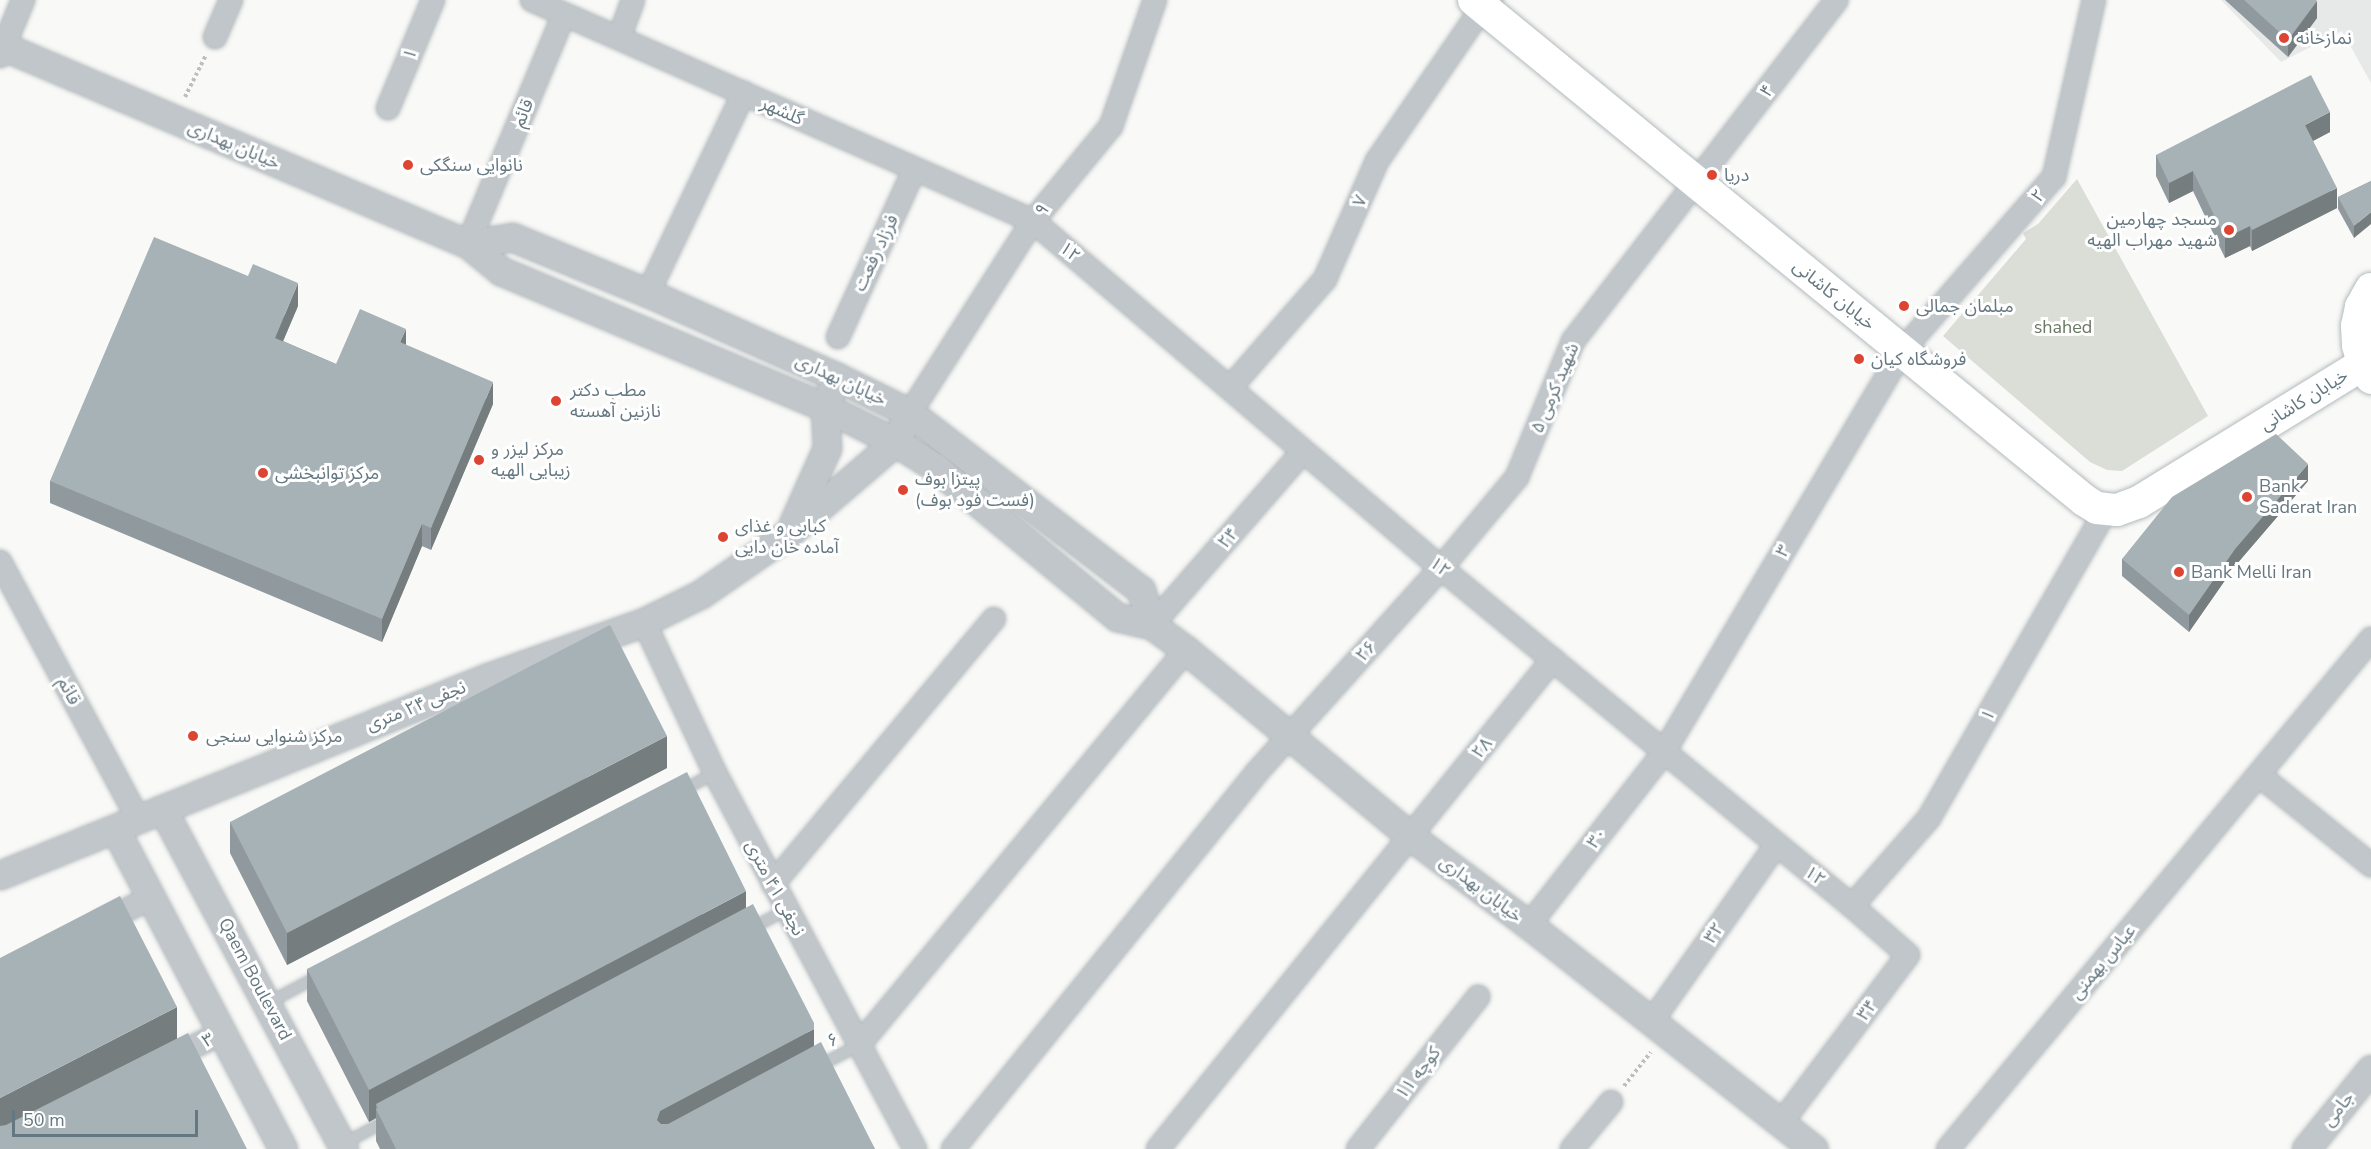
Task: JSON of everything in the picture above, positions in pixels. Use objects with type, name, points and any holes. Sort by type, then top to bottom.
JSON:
[{"type":"main road","name":"خیابان کاشانی","points":[[1483,2],[1697,183],[2084,500],[2106,510],[2128,507],[2151,495],[2367,371]]},
{"type":"main road","points":[[2367,371],[2358,345],[2357,326],[2361,307],[2371,289]]},
{"type":"street","points":[[1,50],[23,0]]},
{"type":"street","points":[[215,37],[231,0]]},
{"type":"street","name":"۱","points":[[388,108],[433,0]]},
{"type":"street","name":"گلشهر","points":[[532,0],[914,170],[1033,220]]},
{"type":"street","points":[[619,38],[633,0]]},
{"type":"street","name":"۹","points":[[910,413],[1033,220],[1111,126],[1155,0]]},
{"type":"street","name":"۴","points":[[1697,183],[1837,0]]},
{"type":"street","name":"۲","points":[[1902,351],[2054,177],[2094,0]]},
{"type":"street","name":"۷","points":[[1230,388],[1325,279],[1377,161],[1483,2]]},
{"type":"street","name":"قائم","points":[[468,244],[564,14]]},
{"type":"street","name":"خیابان بهداری","points":[[1,50],[174,119],[468,244],[501,271],[825,407],[895,442],[934,467],[1117,617],[1152,625],[1186,650],[1290,734],[1410,836],[1529,925],[1814,1149]]},
{"type":"street","points":[[648,293],[744,93]]},
{"type":"street","name":"فرزاد رفعت","points":[[838,337],[914,170]]},
{"type":"street","name":"۵ شهید کرمی","points":[[1441,568],[1517,477],[1573,341],[1697,183]]},
{"type":"street","name":"۱۲","points":[[1033,220],[1441,568],[1852,906]]},
{"type":"street","name":"خیابان بهداری","points":[[468,244],[512,237],[648,293],[837,377],[910,413],[1141,590],[1152,625]]},
{"type":"street","name":"۳","points":[[1664,752],[1902,351]]},
{"type":"street","points":[[789,533],[827,448],[825,407],[837,377]]},
{"type":"street","points":[[895,442],[910,413]]},
{"type":"street","name":"نجفی ۲۴ متری","points":[[0,875],[486,678],[644,622],[701,594],[789,533],[895,442]]},
{"type":"street","name":"۲۴","points":[[1152,625],[1303,451]]},
{"type":"street","name":"۱","points":[[1852,906],[1929,818],[2106,510]]},
{"type":"street","name":"قائم","points":[[0,562],[139,820]]},
{"type":"street","name":"۲۶","points":[[953,1149],[1290,734],[1441,568]]},
{"type":"street","points":[[772,884],[994,619]]},
{"type":"street","name":"نجفی ۴۱ متری","points":[[644,622],[715,773],[772,884],[915,1149]]},
{"type":"street","name":"عباس بهمنی","points":[[1948,1149],[2371,639]]},
{"type":"street","points":[[859,1045],[1186,650]]},
{"type":"street","name":"۲۸","points":[[1158,1149],[1553,659]]},
{"type":"street","name":"۳۰","points":[[1529,925],[1664,752]]},
{"type":"street","points":[[2259,775],[2371,865]]},
{"type":"street","points":[[139,820],[152,897],[283,1149]]},
{"type":"street","name":"Qaem Boulevard","points":[[139,820],[268,1003],[343,1147]]},
{"type":"street","name":"۳۲","points":[[1659,1027],[1776,845]]},
{"type":"street","points":[[81,933],[152,897]]},
{"type":"street","name":"۳۴","points":[[1781,1123],[1908,955],[1852,906]]},
{"type":"street","name":"کوچه ۱۱","points":[[1358,1149],[1478,997]]},
{"type":"street","name":"۳","points":[[149,1070],[223,1032]]},
{"type":"street","name":"جامی","points":[[2306,1149],[2371,1069]]},
{"type":"street","points":[[1572,1149],[1611,1102]]},
{"type":"lane","points":[[673,795],[715,773]]},
{"type":"lane","points":[[744,932],[786,910]]},
{"type":"lane","points":[[268,1003],[332,970]]},
{"type":"lane","name":"۶","points":[[808,1072],[859,1045]]},
{"type":"lane","points":[[343,1147],[395,1117]]},
{"type":"path","points":[[174,119],[215,37]]},
{"type":"path","points":[[1611,1102],[1659,1027]]},
{"type":"shaded area","points":[[2221,0],[2371,0],[2371,83],[2342,31],[2281,62]]},
{"type":"green space","name":"shahed","points":[[2077,179],[2208,416],[2122,471],[2107,470],[2090,462],[1943,336],[2026,239],[2023,233],[2038,224]]},
{"type":"building","points":[[2244,0],[2316,0],[2317,1],[2288,40]]},
{"type":"building","points":[[2311,75],[2330,112],[2305,125],[2337,188],[2252,230],[2250,226],[2225,238],[2193,171],[2169,183],[2156,155]]},
{"type":"building","points":[[2371,181],[2371,212],[2354,226],[2338,197]]},
{"type":"building","name":"مرکز توانبخشی","points":[[154,237],[248,276],[253,264],[298,283],[275,338],[336,364],[360,309],[406,329],[400,342],[493,382],[431,528],[422,524],[382,619],[50,481]]},
{"type":"building","points":[[2276,434],[2308,464],[2235,549],[2189,615],[2122,559],[2172,497]]},
{"type":"building","points":[[610,625],[667,736],[287,933],[230,822]]},
{"type":"building","points":[[687,772],[746,891],[369,1090],[307,969]]},
{"type":"building","points":[[120,896],[177,1007],[0,1098],[0,958]]},
{"type":"building","points":[[753,904],[814,1023],[814,1029],[660,1111],[657,1120],[661,1124],[668,1124],[821,1042],[875,1149],[396,1149],[376,1109],[378,1108],[376,1104]]},
{"type":"building","points":[[188,1033],[247,1149],[0,1149],[0,1126]]},
{"type":"place","name":"نمازخانه","points":[[2284,38]]},
{"type":"place","name":"نانوایی سنگکی","points":[[408,165]]},
{"type":"place","name":"دریا","points":[[1712,175]]},
{"type":"place","name":"مسجد چهارمین شهید مهراب الهیه","points":[[2229,230]]},
{"type":"place","name":"مبلمان جمالی","points":[[1904,306]]},
{"type":"place","name":"فروشگاه کیان","points":[[1859,359]]},
{"type":"place","name":"مطب دکتر نازنین آهسته","points":[[556,401]]},
{"type":"place","name":"مرکز لیزر و زیبایی الهیه","points":[[479,460]]},
{"type":"place","name":"مرکز توانبخشی","points":[[263,473]]},
{"type":"place","name":"پیتزا بوف (فست فود بوف)","points":[[903,490]]},
{"type":"place","name":"Bank Saderat Iran","points":[[2247,497]]},
{"type":"place","name":"کبابی و غذای آماده خان دایی","points":[[723,537]]},
{"type":"place","name":"Bank Melli Iran","points":[[2179,572]]},
{"type":"place","name":"مرکز شنوایی سنجی","points":[[193,736]]}]
